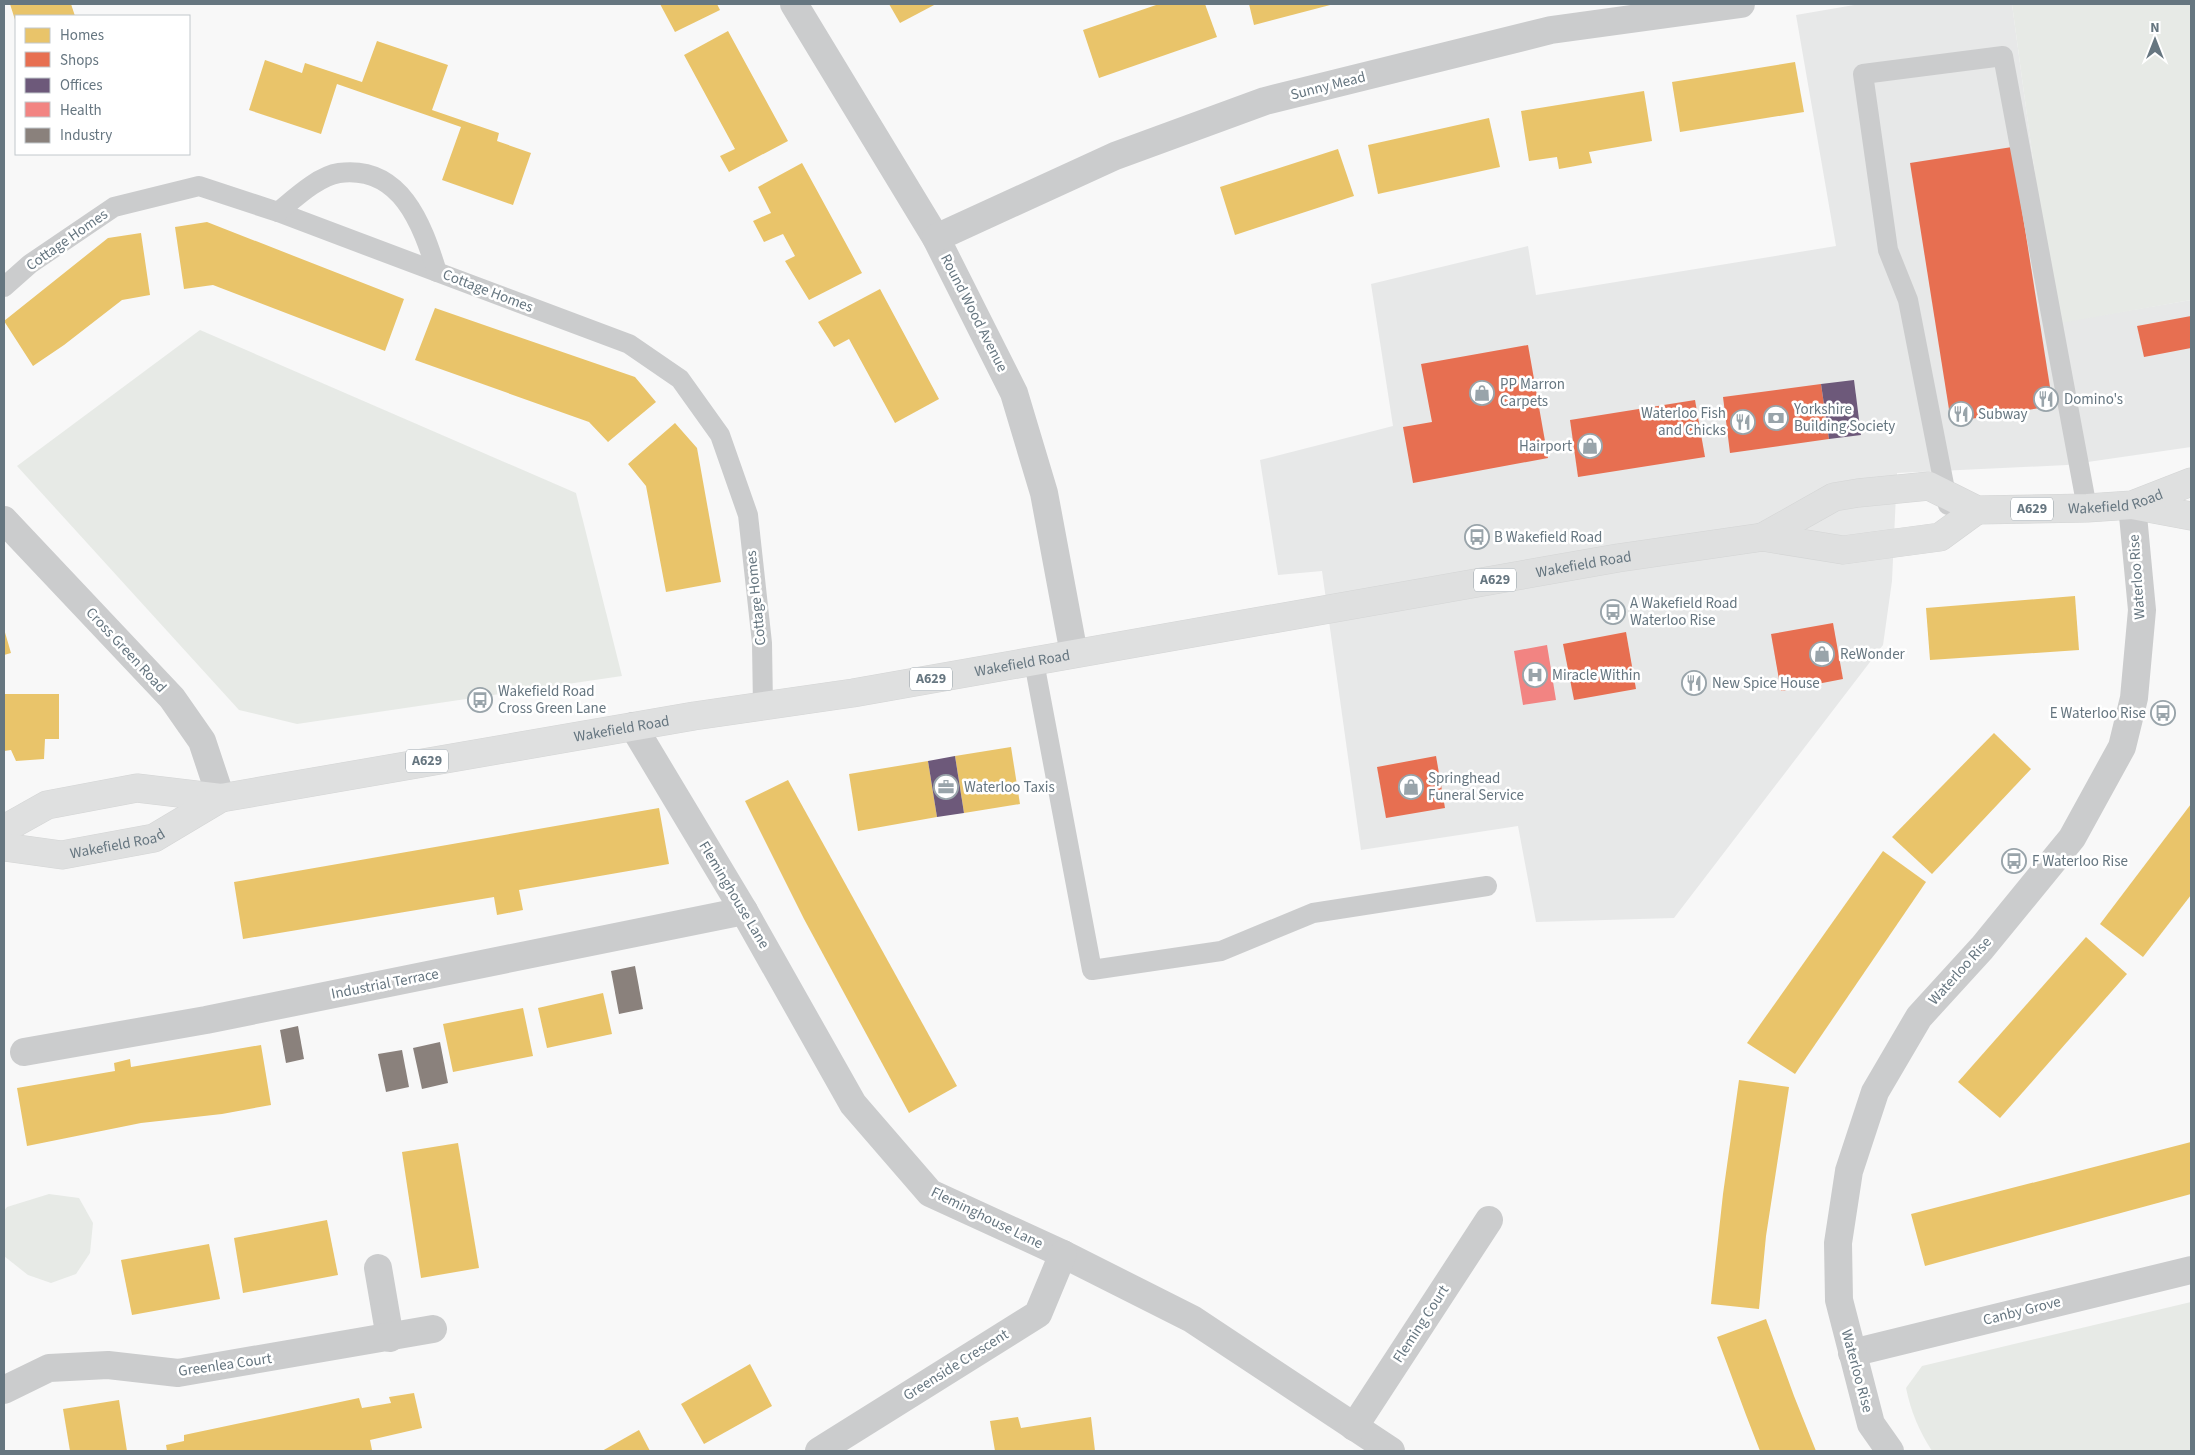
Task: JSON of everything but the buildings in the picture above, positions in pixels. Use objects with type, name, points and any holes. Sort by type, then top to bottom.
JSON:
[{"type":"highway","name":"Wakefield Road","points":[[1763,536],[1834,497],[1929,486],[1977,510],[2087,508],[2132,505],[2191,482]]},
{"type":"highway","name":"A629","points":[[2132,505],[2191,516]]},
{"type":"highway","name":"Wakefield Road","points":[[4,829],[46,805],[136,788],[221,798],[633,726],[764,707],[1034,662],[1618,558],[1763,536],[1843,550],[1940,536],[1977,510]]},
{"type":"highway","name":"Wakefield Road","points":[[4,847],[62,855],[154,838],[221,798]]},
{"type":"street","name":"Round Wood Avenue","points":[[794,4],[936,238],[1014,393],[1044,493],[1074,654]]},
{"type":"street","name":"Sunny Mead","points":[[936,238],[1115,156],[1265,101],[1551,30],[1741,4]]},
{"type":"street","name":"Waterloo Rise","points":[[1890,1451],[1871,1424],[1839,1300],[1838,1243],[1849,1172],[1875,1092],[1919,1016],[1982,948],[2072,838],[2122,747],[2134,698],[2142,610],[2132,505]]},
{"type":"street","name":"Cross Green Road","points":[[4,520],[172,698],[202,741],[221,798]]},
{"type":"street","name":"Fleminghouse Lane","points":[[633,726],[744,911],[853,1104],[930,1193],[1063,1254],[1192,1319],[1391,1451]]},
{"type":"street","name":"Industrial Terrace","points":[[24,1052],[206,1020],[744,911]]},
{"type":"street","name":"Fleming Court","points":[[1354,1427],[1489,1220]]},
{"type":"street","name":"Greenside Crescent","points":[[820,1451],[1038,1314],[1063,1254]]},
{"type":"street","points":[[378,1268],[390,1338]]},
{"type":"street","name":"Canby Grove","points":[[1852,1353],[2191,1270]]},
{"type":"street","name":"Greenlea Court","points":[[4,1390],[49,1368],[108,1365],[178,1373],[390,1338],[433,1329]]},
{"type":"lane","points":[[1953,527],[1908,300],[1888,250],[1863,74],[2002,56],[2087,508]]},
{"type":"lane","name":"Cottage Homes","points":[[4,287],[30,264],[114,207],[199,186],[278,212],[310,186],[338,173],[372,174],[406,199],[424,232],[436,272],[629,344],[680,379],[720,435],[748,515],[762,643],[764,707]]},
{"type":"lane","points":[[278,212],[436,272]]},
{"type":"lane","points":[[1034,662],[1092,970],[1221,951],[1313,913],[1487,886]]},
{"type":"shaded area","points":[[1860,4],[2012,4],[2055,323],[2191,300],[2191,447],[2067,465],[1897,473],[1892,581],[1883,645],[1674,918],[1536,922],[1518,826],[1361,850],[1322,571],[1278,575],[1260,460],[1393,426],[1371,284],[1528,246],[1536,295],[1836,246],[1796,15]]},
{"type":"shaded area","points":[[2012,4],[2191,4],[2191,300],[2055,324]]},
{"type":"shaded area","points":[[200,330],[576,493],[622,676],[297,724],[239,710],[17,466]]},
{"type":"shaded area","points":[[49,1194],[79,1198],[93,1223],[90,1253],[76,1274],[51,1283],[28,1275],[4,1256],[4,1211],[7,1207]]},
{"type":"shaded area","points":[[2191,1302],[2191,1451],[1932,1451],[1919,1429],[1906,1388],[1922,1366]]},
{"type":"place","name":"PP Marron Carpets","points":[[1482,393]]},
{"type":"place","name":"Domino's","points":[[2046,399]]},
{"type":"place","name":"Subway","points":[[1961,414]]},
{"type":"place","name":"Yorkshire Building Society","points":[[1776,418]]},
{"type":"place","name":"Waterloo Fish and Chicks","points":[[1743,422]]},
{"type":"place","name":"Hairport","points":[[1590,446]]},
{"type":"place","name":"B Wakefield Road","points":[[1477,537]]},
{"type":"place","name":"A Wakefield Road Waterloo Rise","points":[[1613,612]]},
{"type":"place","name":"ReWonder","points":[[1822,654]]},
{"type":"place","name":"Miracle Within","points":[[1535,675]]},
{"type":"place","name":"New Spice House","points":[[1694,683]]},
{"type":"place","name":"Wakefield Road Cross Green Lane","points":[[480,700]]},
{"type":"place","name":"E Waterloo Rise","points":[[2163,713]]},
{"type":"place","name":"Waterloo Taxis","points":[[946,787]]},
{"type":"place","name":"Springhead Funeral Service","points":[[1411,787]]},
{"type":"place","name":"F Waterloo Rise","points":[[2014,861]]}]
